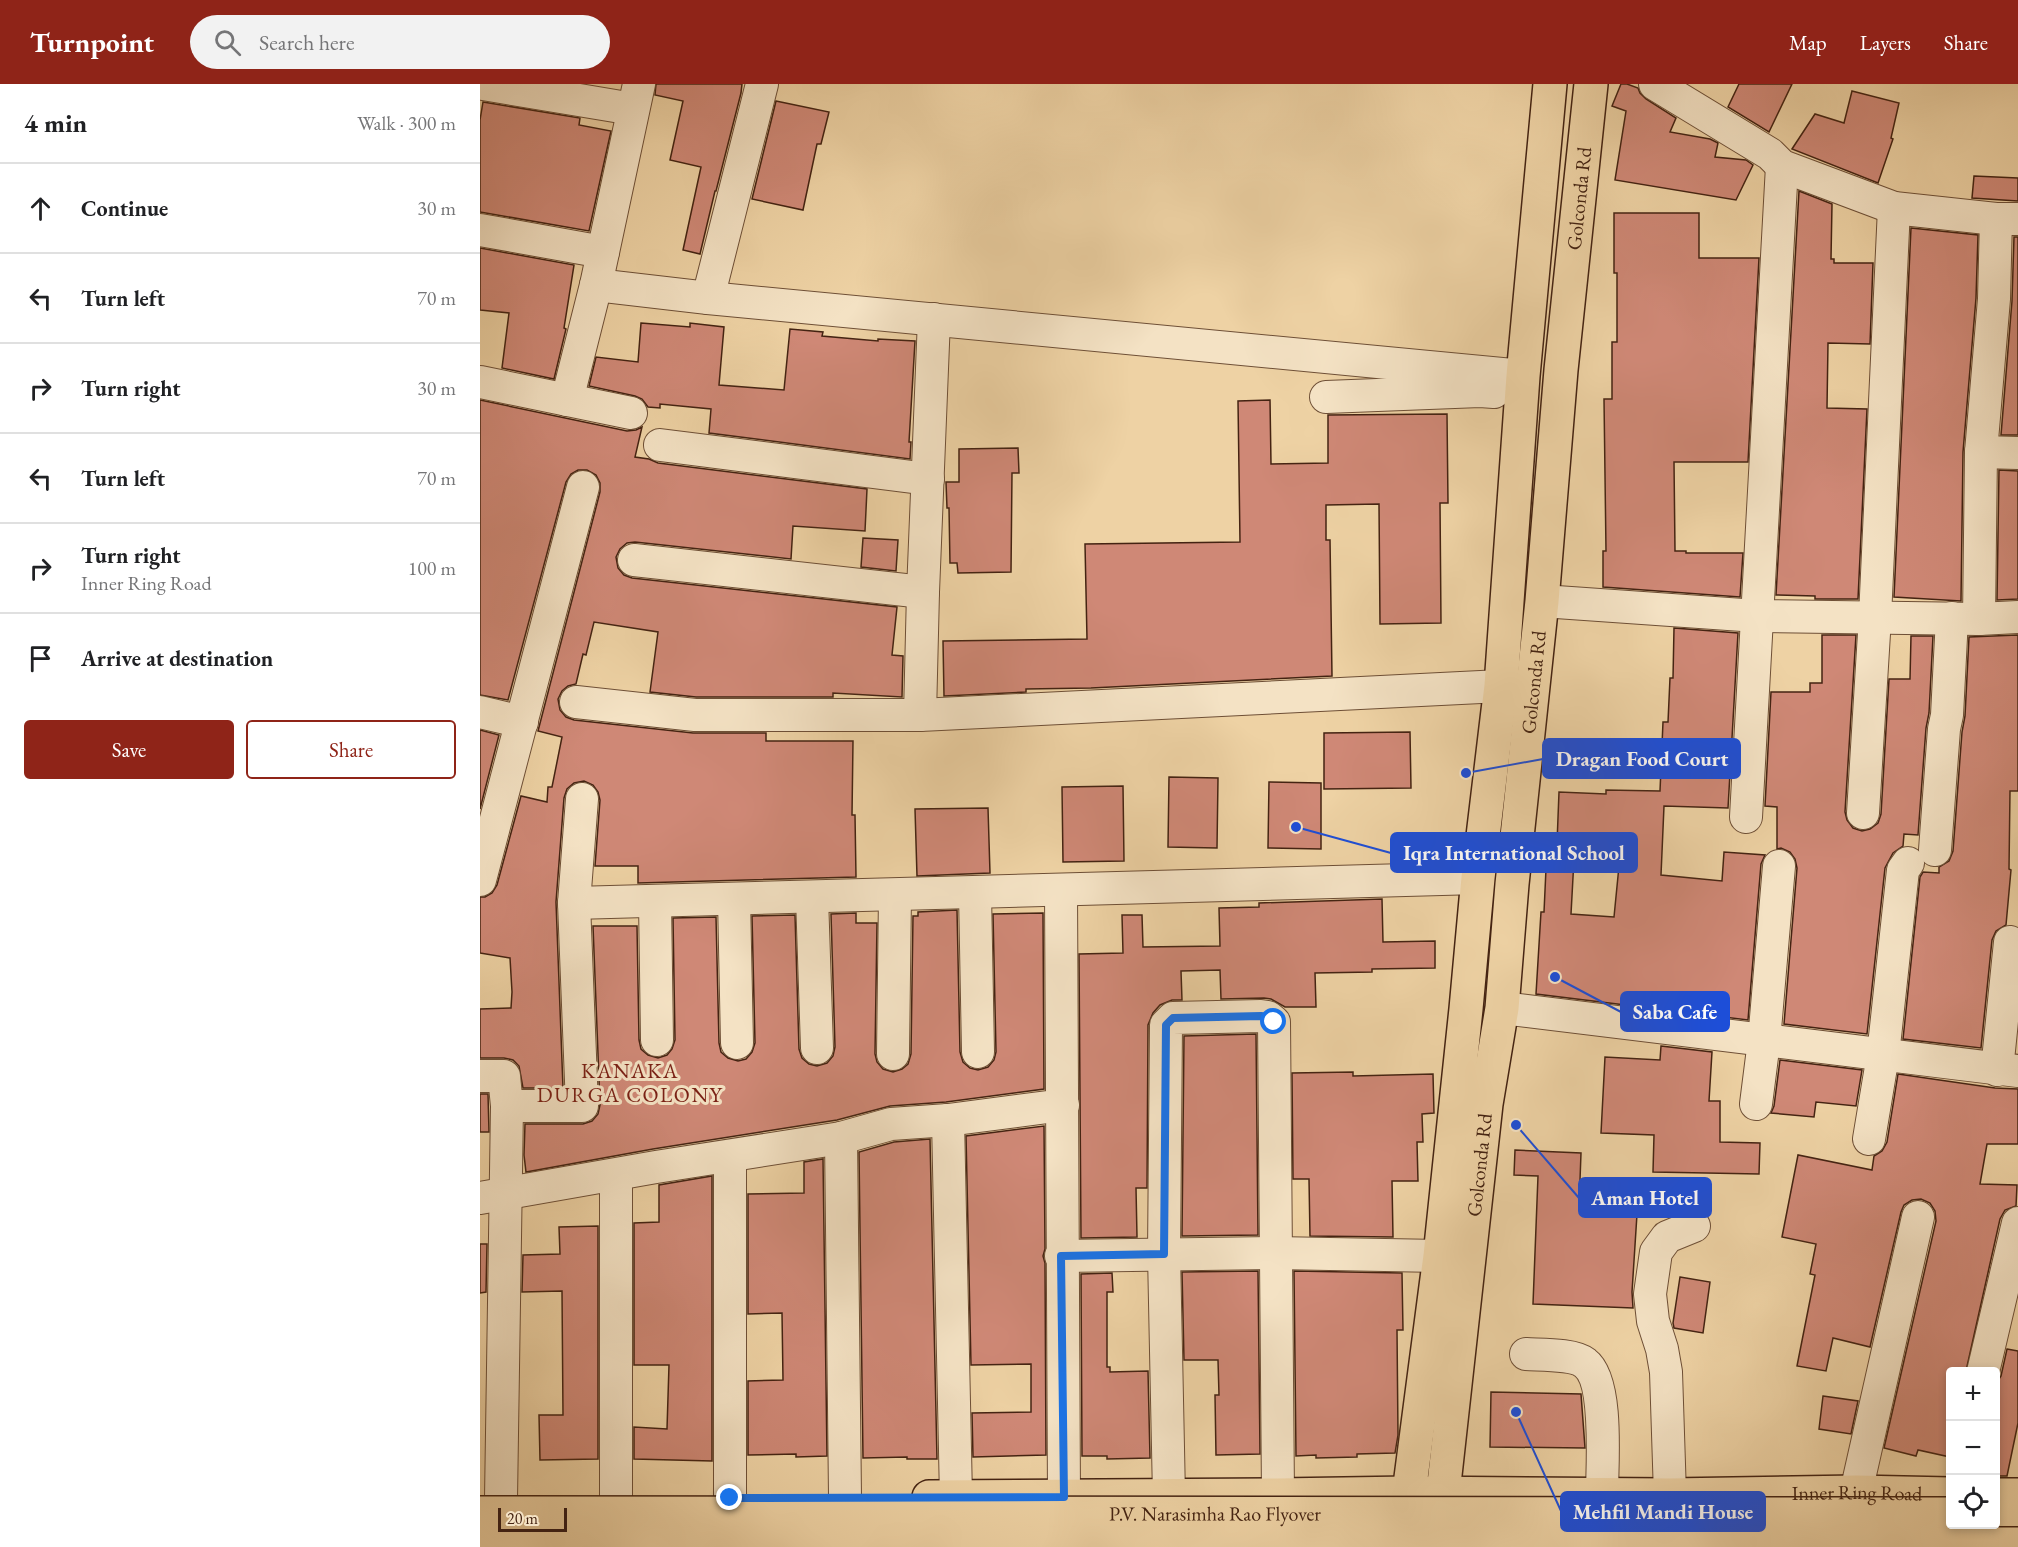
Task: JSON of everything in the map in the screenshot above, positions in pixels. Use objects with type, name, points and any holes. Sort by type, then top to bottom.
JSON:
[{"type":"main road","name":"Golconda Rd","points":[[1409,1493],[1440,1256],[1478,878],[1501,686],[1522,385],[1550,84]]},
{"type":"main road","name":"Golconda Rd","points":[[1443,1493],[1486,1104],[1502,1008],[1512,884],[1542,601],[1561,370],[1591,84]]},
{"type":"main road","name":"Inner Ring Road","points":[[1409,1493],[1946,1494]]},
{"type":"main road","points":[[487,1504],[616,1498],[1064,1497],[1409,1493]]},
{"type":"main road","points":[[1670,1547],[1679,1495]]},
{"type":"main road","points":[[1679,1495],[1689,1547]]},
{"type":"main road","points":[[2000,1495],[2018,1495]]},
{"type":"main road","name":"P.V. Narasimha Rao Flyover","points":[[487,1504],[1946,1514]]},
{"type":"main road","points":[[2000,1514],[2018,1514]]},
{"type":"main road","name":"P.V. Narasimha Rao Flyover","points":[[480,1543],[2018,1544]]},
{"type":"street","points":[[483,84],[636,97],[596,285],[567,400]]},
{"type":"street","points":[[708,298],[762,84]]},
{"type":"street","points":[[1655,84],[1770,154],[1782,166],[1894,208],[2007,219],[1995,299],[1965,619],[1921,857],[1903,870],[1883,1055],[1869,1139]]},
{"type":"street","points":[[1746,817],[1782,166]]},
{"type":"street","points":[[1863,813],[1875,617],[1894,208]]},
{"type":"street","points":[[480,230],[603,252]]},
{"type":"street","points":[[596,285],[934,319],[1522,385]]},
{"type":"street","points":[[920,715],[934,319]]},
{"type":"street","points":[[480,382],[631,413]]},
{"type":"street","points":[[1326,397],[1480,390],[1522,385]]},
{"type":"street","points":[[660,445],[928,479]]},
{"type":"street","points":[[1981,452],[2018,453]]},
{"type":"street","points":[[480,880],[583,487]]},
{"type":"street","points":[[634,560],[923,592]]},
{"type":"street","points":[[1542,601],[1757,616],[1965,619],[2018,617]]},
{"type":"street","points":[[576,702],[695,715],[920,715],[1501,686]]},
{"type":"street","points":[[480,712],[522,722]]},
{"type":"street","points":[[507,1106],[582,1106],[574,903],[582,799]]},
{"type":"street","points":[[1756,1104],[1764,1041],[1779,866]]},
{"type":"street","points":[[574,903],[1478,878]]},
{"type":"street","points":[[1061,890],[1063,1105],[1061,1256],[1064,1497]]},
{"type":"street","points":[[975,893],[978,1052]]},
{"type":"street","points":[[893,1054],[895,895]]},
{"type":"street","points":[[812,897],[817,1048]]},
{"type":"street","points":[[734,899],[737,1043]]},
{"type":"street","points":[[655,901],[657,1040]]},
{"type":"street","points":[[1502,1008],[2008,1070],[2010,942]]},
{"type":"street","points":[[1169,1496],[1164,1254],[1166,1025],[1173,1018],[1261,1016],[1268,1017],[1274,1022],[1278,1495]]},
{"type":"street","points":[[480,1077],[504,1076],[507,1106],[493,1196],[487,1504]]},
{"type":"street","points":[[493,1196],[841,1138],[891,1124],[948,1120],[1063,1105]]},
{"type":"street","points":[[948,1120],[956,1497]]},
{"type":"street","points":[[841,1138],[845,1497]]},
{"type":"street","points":[[730,1155],[730,1498]]},
{"type":"street","points":[[616,1175],[616,1498]]},
{"type":"street","points":[[1856,1492],[1918,1217]]},
{"type":"street","points":[[1984,1367],[2018,1223]]},
{"type":"street","points":[[1679,1495],[1666,1372],[1662,1349],[1653,1321],[1650,1294],[1656,1252],[1667,1237],[1694,1226]]},
{"type":"street","points":[[1061,1256],[1275,1253],[1440,1256]]},
{"type":"street","points":[[1526,1354],[1575,1358],[1584,1362],[1591,1369],[1599,1389],[1602,1438],[1611,1495]]},
{"type":"building","points":[[656,84],[742,84],[700,254],[683,250],[701,167],[670,160],[683,101],[655,95]]},
{"type":"building","points":[[1621,84],[1638,88],[1646,99],[1676,118],[1670,132],[1710,139],[1718,143],[1715,157],[1746,160],[1753,165],[1736,200],[1615,180],[1626,111],[1612,106]]},
{"type":"building","points":[[1739,84],[1792,84],[1769,132],[1728,107]]},
{"type":"building","points":[[1852,91],[1899,103],[1891,138],[1893,139],[1878,183],[1792,149],[1815,114],[1844,123]]},
{"type":"building","points":[[776,101],[829,112],[821,144],[817,144],[803,210],[752,199]]},
{"type":"building","points":[[483,102],[580,118],[579,125],[611,131],[589,231],[480,212],[480,120]]},
{"type":"building","points":[[1974,176],[2018,178],[2018,201],[1972,198]]},
{"type":"building","points":[[1799,191],[1832,204],[1831,259],[1834,259],[1834,263],[1873,263],[1870,344],[1828,343],[1827,408],[1867,409],[1858,599],[1815,599],[1815,596],[1776,595]]},
{"type":"building","points":[[1614,213],[1699,213],[1699,258],[1759,258],[1748,462],[1674,462],[1675,551],[1743,553],[1740,597],[1603,587],[1603,551],[1606,551],[1604,399],[1612,399],[1612,342],[1617,342]]},
{"type":"building","points":[[1911,228],[1978,235],[1976,298],[1963,452],[1961,601],[1894,597]]},
{"type":"building","points":[[2014,237],[2018,237],[2018,435],[2001,435],[2012,301]]},
{"type":"building","points":[[480,248],[574,265],[564,328],[566,329],[554,379],[502,368],[509,313],[480,310]]},
{"type":"building","points":[[641,323],[690,327],[690,323],[724,327],[719,385],[784,390],[790,329],[823,332],[822,336],[878,341],[878,339],[915,341],[910,459],[709,433],[711,409],[660,404],[660,408],[648,407],[642,399],[635,396],[589,386],[596,357],[638,362]]},
{"type":"building","points":[[480,400],[627,431],[642,427],[635,457],[658,463],[867,489],[865,531],[793,526],[791,559],[635,542],[627,543],[620,549],[616,557],[618,568],[624,575],[632,578],[897,607],[892,655],[903,656],[902,697],[833,693],[833,697],[696,697],[650,692],[658,632],[594,622],[576,684],[562,691],[558,699],[560,710],[566,717],[574,720],[693,733],[766,733],[766,741],[853,741],[852,815],[855,815],[856,877],[638,883],[638,866],[595,866],[600,800],[598,792],[593,785],[584,781],[574,783],[567,789],[564,798],[556,902],[563,1088],[523,1088],[519,1066],[513,1060],[480,1058],[480,1009],[511,1008],[512,992],[510,958],[480,953],[480,897],[492,893],[497,885],[521,796],[547,802],[548,787],[552,787],[562,737],[538,731],[600,492],[600,483],[596,475],[587,470],[578,470],[571,474],[566,482],[508,700],[480,695]]},
{"type":"building","points":[[1270,400],[1271,464],[1328,463],[1328,415],[1447,414],[1448,503],[1440,503],[1441,623],[1380,624],[1379,504],[1326,505],[1326,540],[1330,540],[1332,676],[1026,689],[1026,692],[944,696],[943,641],[1087,639],[1085,544],[1240,542],[1238,401]]},
{"type":"building","points":[[1018,448],[1019,473],[1012,473],[1011,572],[958,573],[957,563],[950,563],[946,482],[959,482],[959,449]]},
{"type":"building","points":[[1999,470],[2018,471],[2018,599],[1997,600]]},
{"type":"building","points":[[863,538],[898,540],[896,571],[861,567]]},
{"type":"building","points":[[1674,628],[1738,633],[1728,808],[1664,806],[1661,875],[1722,881],[1724,852],[1765,855],[1761,864],[1748,1020],[1536,994],[1546,869],[1556,869],[1559,792],[1606,794],[1606,790],[1660,791],[1663,722],[1668,722],[1670,678],[1673,678]],"holes":[[[1574,859],[1611,861],[1611,866],[1619,866],[1614,917],[1571,914]]]},
{"type":"building","points":[[1822,635],[1856,635],[1845,812],[1853,828],[1862,831],[1878,823],[1881,814],[1889,679],[1910,679],[1911,636],[1933,636],[1918,835],[1904,834],[1903,846],[1893,853],[1885,868],[1867,1034],[1784,1024],[1797,868],[1790,852],[1781,848],[1777,849],[1777,807],[1765,806],[1771,692],[1810,692],[1810,683],[1822,683]]},
{"type":"building","points":[[2018,635],[2018,791],[2010,791],[2009,869],[2011,870],[2006,925],[1996,931],[1992,940],[1981,1048],[1903,1039],[1920,877],[1923,872],[1939,873],[1939,867],[1949,861],[1953,851],[1965,716],[1969,637]]},
{"type":"building","points":[[480,730],[499,735],[480,809]]},
{"type":"building","points":[[1410,732],[1411,788],[1324,789],[1324,733]]},
{"type":"building","points":[[1169,777],[1218,778],[1217,848],[1168,847]]},
{"type":"building","points":[[1269,782],[1321,783],[1321,849],[1268,848]]},
{"type":"building","points":[[1123,786],[1124,861],[1063,862],[1062,787]]},
{"type":"building","points":[[988,808],[990,873],[917,876],[915,809]]},
{"type":"building","points":[[1382,899],[1383,942],[1435,941],[1435,968],[1315,973],[1316,1007],[1285,1007],[1271,999],[1264,998],[1221,999],[1220,970],[1181,971],[1182,1000],[1172,1000],[1160,1005],[1153,1013],[1148,1025],[1147,1188],[1136,1188],[1137,1237],[1081,1238],[1079,954],[1123,953],[1122,915],[1142,915],[1143,947],[1220,946],[1219,908],[1259,907],[1259,903]]},
{"type":"building","points":[[957,910],[960,1052],[963,1062],[970,1068],[978,1070],[988,1067],[994,1060],[996,1052],[993,914],[1043,913],[1044,1089],[946,1102],[890,1106],[837,1120],[526,1172],[525,1124],[583,1124],[592,1121],[598,1114],[600,1105],[593,926],[637,926],[639,1040],[641,1049],[648,1055],[658,1058],[667,1055],[675,1040],[673,918],[716,917],[719,1043],[721,1052],[728,1058],[738,1061],[746,1059],[755,1043],[752,916],[795,915],[799,1049],[802,1058],[809,1064],[817,1066],[827,1063],[833,1056],[835,1047],[831,914],[856,913],[856,923],[877,923],[875,1054],[877,1062],[883,1069],[893,1072],[908,1064],[911,1054],[913,916],[918,916],[918,912]]},
{"type":"building","points":[[1256,1034],[1258,1235],[1182,1236],[1184,1036]]},
{"type":"building","points":[[1661,1046],[1712,1052],[1709,1101],[1720,1101],[1720,1142],[1760,1143],[1759,1174],[1653,1172],[1654,1135],[1601,1133],[1605,1057],[1660,1060]]},
{"type":"building","points":[[1780,1060],[1862,1070],[1856,1106],[1816,1102],[1814,1117],[1771,1113]]},
{"type":"building","points":[[1353,1072],[1353,1076],[1433,1074],[1434,1113],[1422,1114],[1423,1142],[1417,1142],[1418,1181],[1392,1181],[1393,1237],[1310,1236],[1309,1179],[1293,1179],[1292,1073]]},
{"type":"building","points":[[1898,1074],[1995,1088],[2018,1089],[2018,1144],[1987,1144],[1980,1184],[2017,1185],[2016,1206],[2005,1210],[2000,1219],[1967,1367],[1946,1367],[1946,1456],[1918,1450],[1916,1456],[1884,1448],[1936,1221],[1935,1211],[1930,1203],[1921,1199],[1912,1200],[1904,1205],[1901,1212],[1870,1347],[1833,1338],[1826,1371],[1797,1366],[1815,1275],[1810,1274],[1816,1244],[1782,1237],[1798,1155],[1872,1170],[1874,1156],[1882,1151],[1887,1142]]},
{"type":"building","points":[[480,1094],[488,1094],[489,1132],[480,1132]]},
{"type":"building","points":[[1044,1126],[1046,1455],[973,1457],[972,1413],[1031,1412],[1031,1364],[971,1365],[966,1136]]},
{"type":"building","points":[[930,1139],[937,1459],[863,1458],[859,1152],[894,1142]]},
{"type":"building","points":[[1515,1150],[1581,1153],[1580,1180],[1639,1183],[1633,1308],[1533,1304],[1538,1176],[1514,1175]]},
{"type":"building","points":[[823,1159],[827,1456],[748,1455],[748,1381],[783,1380],[782,1313],[748,1314],[748,1194],[804,1193],[804,1162]]},
{"type":"building","points":[[712,1176],[712,1461],[634,1459],[634,1427],[667,1429],[669,1365],[634,1365],[634,1223],[659,1222],[659,1185]]},
{"type":"building","points":[[598,1226],[598,1459],[540,1460],[539,1415],[563,1415],[562,1291],[522,1292],[523,1255],[560,1254],[559,1227]]},
{"type":"building","points":[[480,1244],[487,1244],[486,1292],[480,1293]]},
{"type":"building","points":[[1258,1271],[1260,1454],[1216,1455],[1215,1395],[1219,1395],[1218,1360],[1184,1360],[1182,1272]]},
{"type":"building","points":[[1294,1271],[1402,1273],[1403,1330],[1397,1330],[1398,1435],[1395,1453],[1357,1454],[1357,1457],[1296,1456]]},
{"type":"building","points":[[1112,1273],[1113,1292],[1107,1292],[1107,1367],[1110,1367],[1110,1372],[1148,1371],[1150,1458],[1107,1459],[1107,1456],[1082,1456],[1081,1274]]},
{"type":"building","points":[[1680,1277],[1710,1282],[1703,1333],[1674,1328]]},
{"type":"building","points":[[2007,1349],[2018,1351],[2018,1423],[2007,1476],[2000,1476],[2001,1376]]},
{"type":"building","points":[[1491,1392],[1581,1394],[1585,1448],[1490,1447]]},
{"type":"building","points":[[1823,1396],[1858,1401],[1851,1434],[1819,1429]]},
{"type":"place","name":"Dragan Food Court","points":[[1466,773]]},
{"type":"place","name":"Iqra International School","points":[[1296,827]]},
{"type":"place","name":"Saba Cafe","points":[[1555,977]]},
{"type":"place","name":"Aman Hotel","points":[[1516,1125]]},
{"type":"place","name":"Mehfil Mandi House","points":[[1516,1412]]},
{"type":"district","name":"KANAKA DURGA COLONY","points":[[630,1082]]},
{"type":"route","points":[[730,1498],[1064,1497],[1061,1256],[1164,1254],[1166,1025],[1173,1018],[1261,1016],[1268,1017],[1274,1022]]}]
